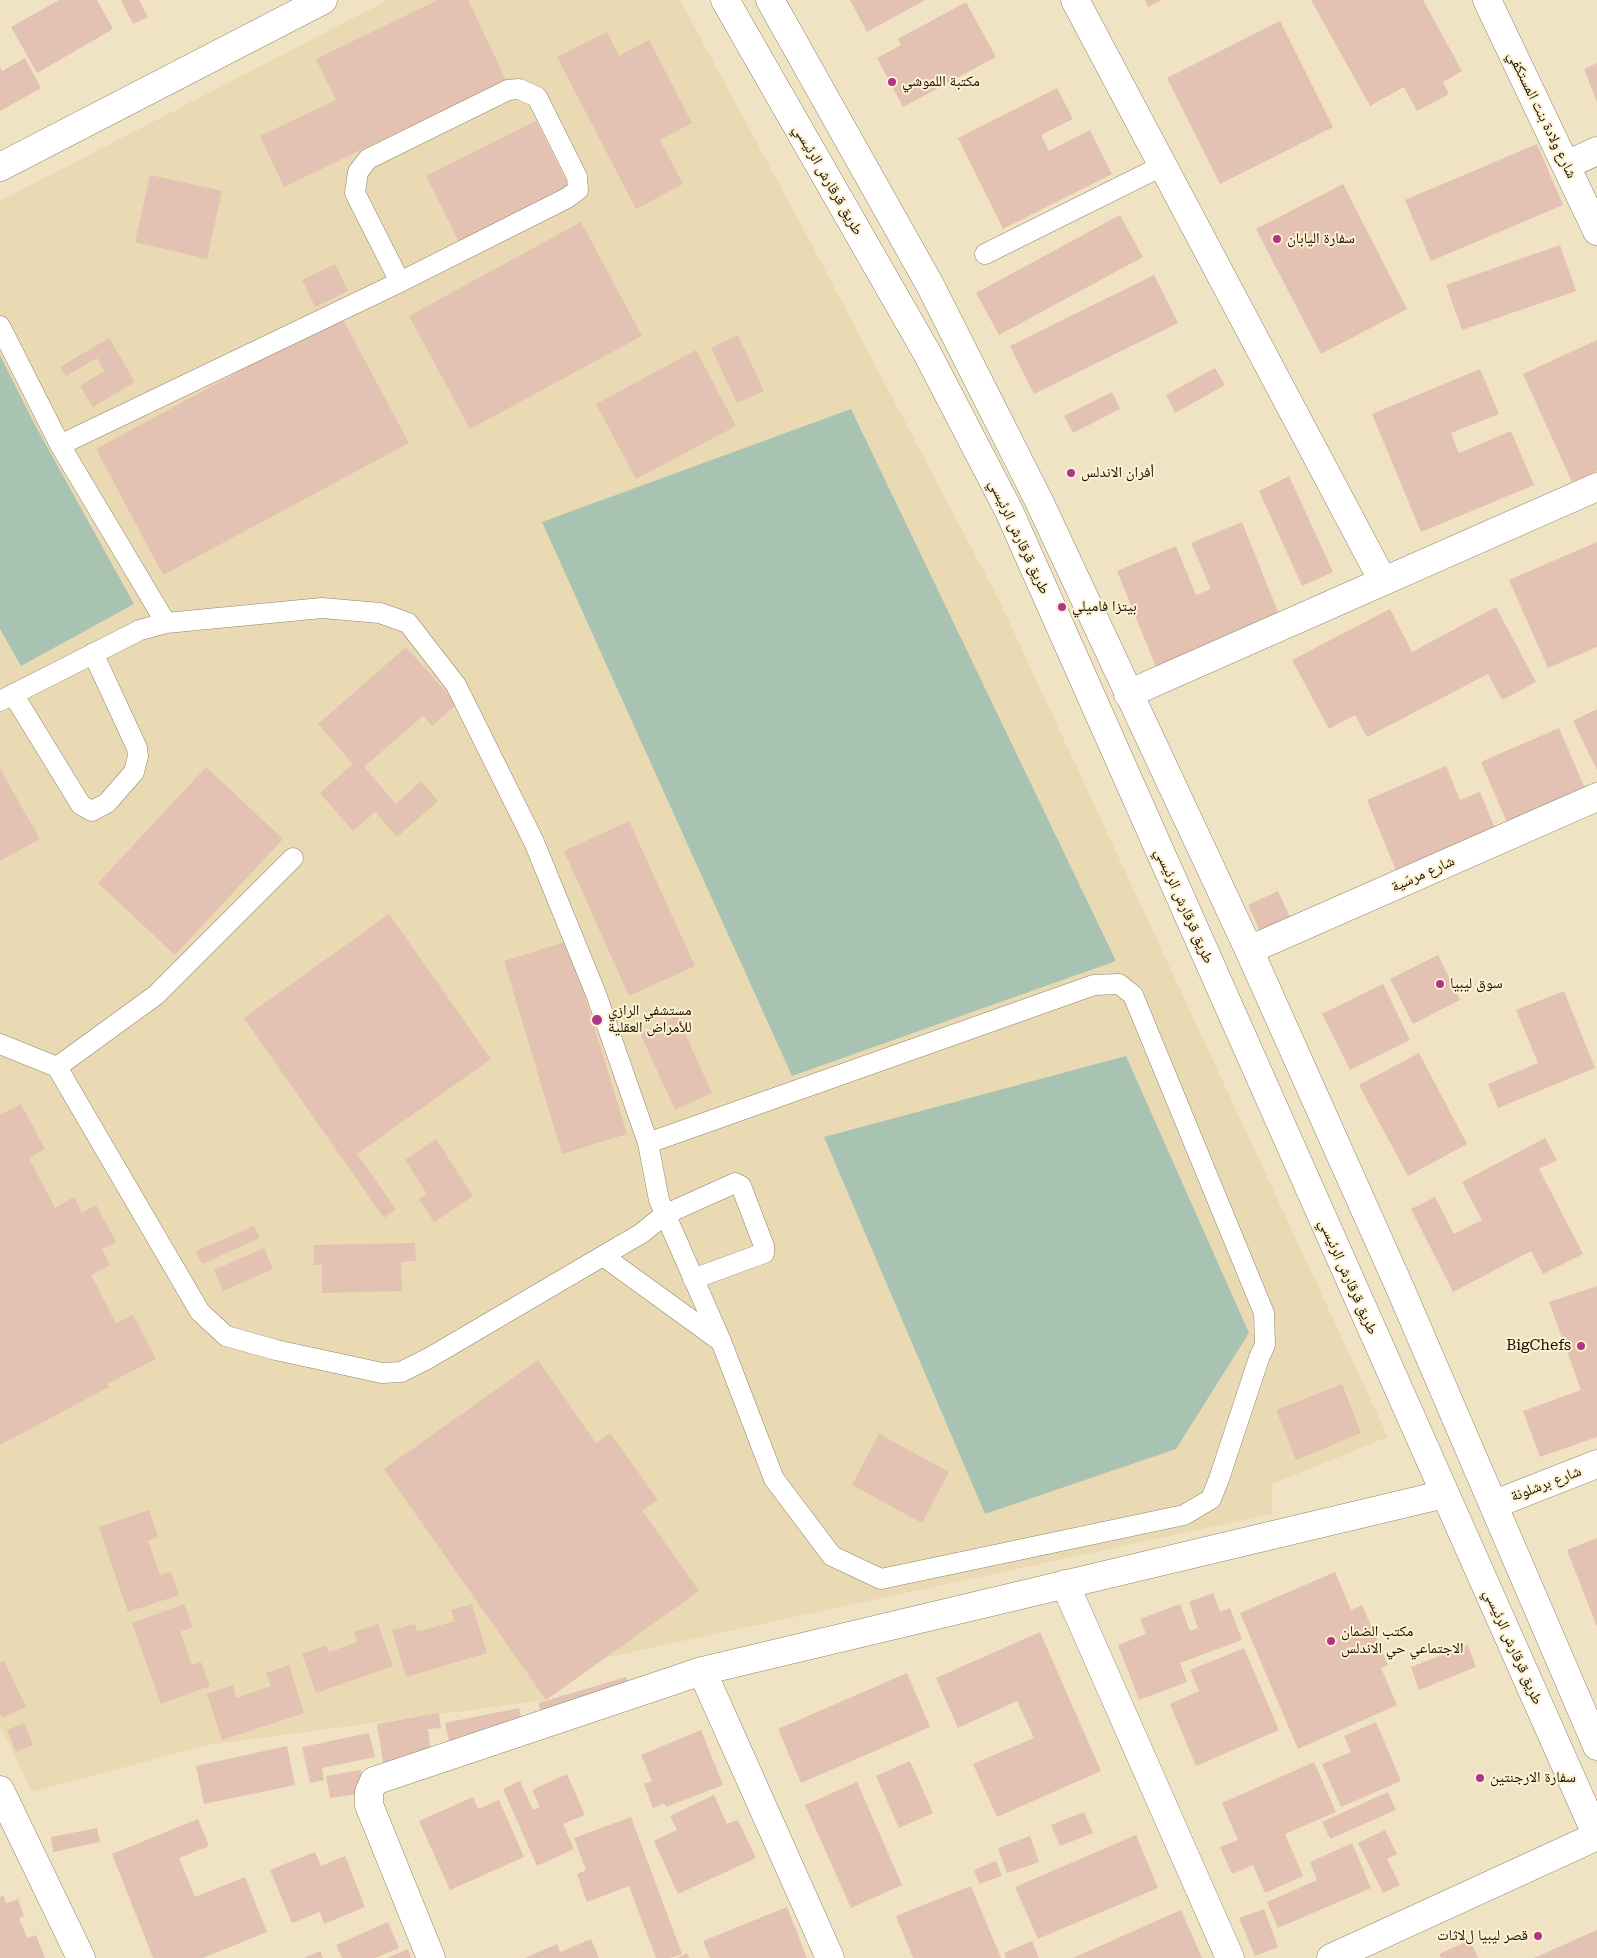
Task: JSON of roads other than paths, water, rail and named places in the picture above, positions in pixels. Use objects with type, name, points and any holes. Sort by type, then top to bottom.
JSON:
[{"type":"street","points":[[0,167],[287,8],[323,0]]},
{"type":"street","name":"طريق قرقارش الرئيسي","points":[[725,0],[927,353],[1009,511],[1597,1836]]},
{"type":"street","points":[[770,0],[930,285],[1027,476],[1249,950],[1495,1504],[1597,1746]]},
{"type":"street","points":[[1075,0],[1383,581]]},
{"type":"street","name":"شارع ولادة بنت المستكفي","points":[[1487,0],[1597,230]]},
{"type":"street","points":[[1566,165],[1597,151]]},
{"type":"street","points":[[1128,694],[1597,487]]},
{"type":"street","name":"شارع مرسّية","points":[[1249,950],[1597,798]]},
{"type":"street","name":"شارع برشلونة","points":[[1495,1504],[1597,1464]]},
{"type":"street","points":[[431,1958],[369,1805],[369,1792],[374,1781],[702,1671],[1445,1494]]},
{"type":"street","points":[[1065,1584],[1230,1958]]},
{"type":"street","points":[[702,1671],[830,1958]]},
{"type":"street","points":[[0,1790],[81,1958]]},
{"type":"street","points":[[1331,1958],[1597,1836]]},
{"type":"lane","points":[[60,445],[400,282],[567,198],[578,190],[577,176],[537,97],[519,89],[508,90],[368,159],[358,172],[355,193],[400,282]]},
{"type":"lane","points":[[985,254],[1162,166]]},
{"type":"lane","points":[[0,326],[60,445],[166,623]]},
{"type":"lane","points":[[93,653],[137,748],[138,756],[134,772],[107,803],[92,811],[81,805],[6,698],[93,653],[140,630],[166,623],[322,608],[380,613],[408,623],[456,685],[534,842],[596,994],[648,1143],[659,1200],[664,1215],[721,1341],[774,1478],[832,1556],[881,1579],[1184,1515],[1211,1499],[1265,1345],[1264,1312],[1133,995],[1119,984],[1094,985],[648,1143]]},
{"type":"lane","points":[[57,1067],[156,995],[293,858]]},
{"type":"lane","points":[[0,1044],[57,1067],[200,1312],[226,1336],[276,1350],[382,1373],[401,1372],[429,1358],[642,1233],[664,1215],[735,1183],[741,1186],[764,1246],[764,1254],[693,1279]]},
{"type":"lane","points":[[603,1256],[721,1341]]},
{"type":"place","name":"مكتبة اللموشي","points":[[892,82]]},
{"type":"place","name":"سفارة اليابان","points":[[1277,239]]},
{"type":"place","name":"أفران الاندلس","points":[[1071,473]]},
{"type":"place","name":"بيتزا فاميلي","points":[[1062,607]]},
{"type":"place","name":"سوق ليبيا","points":[[1440,984]]},
{"type":"place","name":"مستشفي الرازي للأمراض العقلية","points":[[597,1020]]},
{"type":"place","name":"BigChefs","points":[[1581,1346]]},
{"type":"place","name":"مكتب الضمان الاجتماعي حي الاندلس","points":[[1331,1641]]},
{"type":"place","name":"سفارة الارجنتين","points":[[1480,1778]]},
{"type":"place","name":"قصر ليبيا لﻻثات","points":[[1538,1936]]}]
